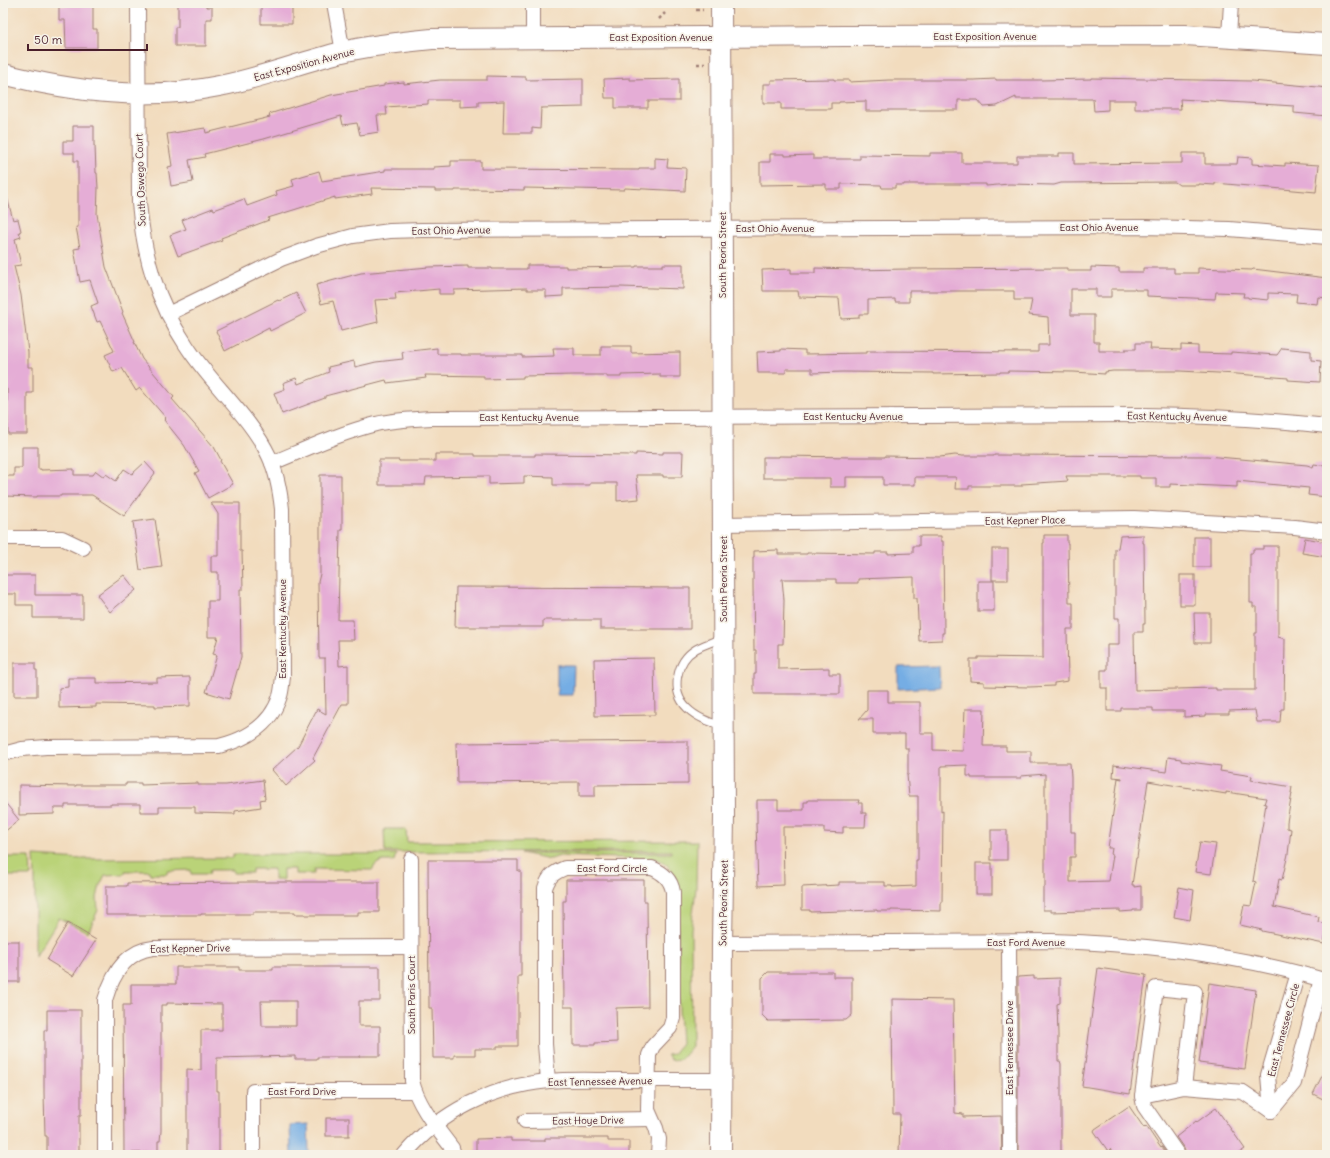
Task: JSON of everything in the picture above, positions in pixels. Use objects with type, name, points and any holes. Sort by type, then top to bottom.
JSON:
[{"type":"street","name":"South Oswego Court","points":[[138,3],[139,203],[142,232],[156,288],[168,314],[186,345],[258,436],[272,463]]},
{"type":"street","points":[[334,3],[343,52]]},
{"type":"street","points":[[533,3],[533,38]]},
{"type":"street","name":"South Peoria Street","points":[[721,3],[724,726],[721,1155]]},
{"type":"street","points":[[1229,37],[1231,3]]},
{"type":"street","name":"East Exposition Avenue","points":[[3,74],[43,84],[90,92],[138,94],[172,92],[219,86],[266,75],[343,52],[378,45],[432,39],[1185,35],[1327,44]]},
{"type":"street","name":"East Ohio Avenue","points":[[168,314],[281,259],[316,246],[353,236],[390,231],[722,228],[1142,227],[1229,229],[1327,237]]},
{"type":"street","name":"East Kentucky Avenue","points":[[3,754],[22,749],[46,747],[219,746],[234,743],[248,736],[262,725],[272,713],[280,696],[283,677],[282,509],[279,486],[272,463],[350,432],[376,424],[403,420],[441,418],[1143,415],[1220,417],[1327,426]]},
{"type":"street","name":"East Kepner Place","points":[[723,524],[1134,518],[1295,526],[1327,531]]},
{"type":"street","points":[[3,538],[62,538],[83,548]]},
{"type":"street","name":"South Paris Court","points":[[411,859],[412,1081],[414,1091],[435,1124]]},
{"type":"street","name":"East Ford Circle","points":[[548,1081],[545,1044],[545,888],[548,879],[555,872],[565,868],[652,868],[662,872],[672,887],[673,1018],[670,1028],[653,1046],[648,1055],[648,1080]]},
{"type":"street","name":"East Tennessee Drive","points":[[1009,942],[1010,1155]]},
{"type":"street","name":"East Ford Avenue","points":[[722,943],[1102,943],[1201,953],[1250,962],[1324,980]]},
{"type":"street","name":"East Kepner Drive","points":[[105,1155],[105,1000],[108,988],[125,960],[135,952],[146,948],[411,947]]},
{"type":"street","name":"East Tennessee Circle","points":[[1271,1111],[1268,1075],[1298,973]]},
{"type":"street","points":[[1142,1096],[1184,1087],[1243,1092],[1271,1111],[1294,1083],[1324,980]]},
{"type":"street","points":[[1178,1155],[1144,1106],[1142,1096],[1156,988],[1195,992],[1184,1087]]},
{"type":"street","points":[[648,1080],[648,1110],[656,1128],[658,1155]]},
{"type":"street","name":"East Tennessee Avenue","points":[[404,1155],[435,1124],[471,1102],[491,1093],[528,1084],[548,1081],[722,1080]]},
{"type":"street","name":"East Ford Drive","points":[[253,1155],[253,1091],[414,1091]]},
{"type":"street","name":"East Hoye Drive","points":[[525,1121],[651,1119]]},
{"type":"street","points":[[435,1124],[452,1148],[454,1155]]},
{"type":"lane","points":[[723,637],[695,650],[685,659],[680,667],[677,681],[680,698],[686,707],[703,719],[724,726]]},
{"type":"path","points":[[659,19],[665,13]]},
{"type":"green space","points":[[384,829],[406,829],[407,842],[697,841],[696,888],[691,930],[692,1046],[681,1059],[671,1060],[667,1055],[673,1054],[681,1044],[677,882],[670,868],[657,859],[560,856],[551,859],[521,853],[671,853],[671,851],[385,852]]},
{"type":"green space","points":[[233,854],[396,854],[394,861],[383,861],[376,864],[372,870],[314,869],[314,874],[295,874],[295,869],[283,869],[283,880],[274,880],[274,869],[252,869],[252,873],[233,873],[233,870],[210,870],[209,874],[191,874],[191,870],[167,871],[167,874],[150,874],[149,871],[125,871],[125,874],[105,875],[100,885],[97,898],[98,910],[88,932],[59,918],[35,957],[34,856],[82,859],[233,858]]},
{"type":"green space","points":[[3,857],[30,857],[31,876],[3,876]]},
{"type":"water","points":[[557,665],[574,665],[573,695],[557,695]]},
{"type":"water","points":[[939,666],[940,687],[898,689],[898,667]]},
{"type":"water","points":[[308,1124],[309,1152],[306,1155],[291,1155],[290,1125]]},
{"type":"building","points":[[178,3],[206,3],[206,7],[212,7],[212,19],[206,19],[206,46],[175,46],[175,27],[178,27]]},
{"type":"building","points":[[261,3],[289,3],[289,6],[292,6],[292,24],[261,24]]},
{"type":"building","points":[[93,5],[93,29],[97,29],[97,48],[66,48],[65,20],[59,20],[59,6]]},
{"type":"building","points":[[487,76],[526,77],[526,80],[583,79],[583,107],[541,108],[540,129],[532,128],[532,133],[503,133],[504,101],[478,102],[478,106],[460,107],[460,100],[428,100],[428,104],[386,107],[387,115],[377,115],[379,132],[360,135],[357,123],[343,125],[341,116],[264,139],[204,154],[205,157],[189,160],[193,182],[171,186],[168,167],[172,166],[167,134],[205,128],[206,133],[270,117],[269,114],[331,95],[384,86],[384,84],[404,82],[404,84],[440,80],[487,80]]},
{"type":"building","points":[[630,78],[630,80],[679,79],[679,101],[648,101],[648,108],[615,108],[615,98],[605,98],[604,79]]},
{"type":"building","points":[[1091,78],[1252,81],[1327,88],[1327,116],[1294,113],[1294,106],[1180,99],[1181,109],[1135,109],[1135,100],[1108,100],[1108,110],[1094,111],[1093,99],[1016,99],[1016,97],[997,106],[984,107],[978,100],[958,100],[958,110],[866,111],[866,101],[831,103],[831,109],[781,109],[781,103],[763,103],[763,84],[771,84],[771,80],[834,79],[849,80],[849,82],[889,80],[1040,80]]},
{"type":"building","points":[[73,126],[94,126],[94,146],[98,188],[97,214],[106,267],[134,342],[142,359],[174,397],[172,399],[214,447],[233,484],[208,498],[195,473],[199,471],[184,445],[164,420],[166,418],[140,388],[136,391],[122,368],[113,372],[105,355],[114,351],[100,321],[97,322],[91,306],[98,303],[90,280],[80,282],[74,249],[80,248],[76,227],[78,227],[78,161],[74,161],[74,153],[63,153],[63,141],[73,141]]},
{"type":"building","points":[[930,153],[962,153],[962,163],[1017,163],[1017,156],[1059,156],[1059,153],[1074,153],[1074,164],[1182,163],[1182,153],[1205,153],[1205,164],[1237,164],[1238,157],[1252,158],[1252,164],[1285,166],[1285,163],[1319,165],[1316,192],[1215,183],[1215,185],[1179,185],[1175,182],[1061,183],[1054,185],[1009,184],[986,186],[986,184],[904,184],[895,185],[895,188],[882,188],[881,185],[841,184],[841,189],[826,189],[826,184],[760,185],[760,162],[770,162],[770,154],[785,154],[785,156],[813,155],[813,159],[860,159],[860,155],[930,156]]},
{"type":"building","points":[[655,158],[668,159],[667,167],[686,168],[685,191],[625,188],[624,190],[524,188],[524,190],[474,189],[435,191],[435,189],[371,188],[372,194],[335,199],[335,197],[268,218],[269,220],[221,238],[222,240],[178,256],[170,235],[186,229],[182,220],[213,208],[214,210],[244,199],[247,206],[277,195],[276,191],[294,186],[292,179],[319,171],[322,181],[385,171],[385,169],[434,169],[434,167],[451,166],[451,161],[481,161],[481,169],[639,170],[639,168],[655,168]]},
{"type":"building","points":[[3,197],[7,197],[13,220],[18,219],[21,231],[19,232],[21,237],[15,239],[21,265],[14,266],[21,295],[28,352],[28,367],[33,367],[33,393],[27,393],[27,434],[8,434],[3,316]]},
{"type":"building","points":[[663,264],[683,264],[683,289],[621,287],[563,288],[563,296],[546,297],[546,290],[527,290],[527,288],[454,290],[454,294],[439,294],[439,289],[395,293],[396,299],[375,300],[378,322],[341,331],[333,301],[321,304],[316,285],[361,273],[429,267],[468,266],[468,268],[527,269],[527,265],[566,266],[566,268],[663,266]]},
{"type":"building","points":[[1091,267],[1119,268],[1119,272],[1143,272],[1143,268],[1174,268],[1174,273],[1198,273],[1198,268],[1253,269],[1327,278],[1327,298],[1318,297],[1317,304],[1296,302],[1297,294],[1268,293],[1268,300],[1243,297],[1244,293],[1216,292],[1215,299],[1147,296],[1147,290],[1111,289],[1111,297],[1096,297],[1096,289],[1071,289],[1071,315],[1094,315],[1094,342],[1099,342],[1099,351],[1125,351],[1125,349],[1136,349],[1136,343],[1151,343],[1150,349],[1181,350],[1181,345],[1198,346],[1198,353],[1231,354],[1231,352],[1277,355],[1282,348],[1311,351],[1311,360],[1321,361],[1320,382],[1288,380],[1288,378],[1180,371],[1113,371],[1105,372],[1105,374],[1008,371],[1000,373],[933,374],[843,372],[812,373],[812,369],[786,369],[786,373],[758,373],[757,352],[781,351],[781,349],[805,350],[805,354],[867,353],[867,351],[1038,352],[1038,345],[1049,345],[1048,317],[1029,315],[1032,300],[1014,300],[1014,291],[909,291],[909,302],[895,302],[895,299],[868,300],[868,314],[859,314],[859,318],[841,319],[839,298],[799,297],[798,291],[763,291],[762,270],[791,269],[791,273],[815,273],[815,268],[854,270],[1067,268],[1067,271],[1091,271]]},
{"type":"building","points":[[296,293],[306,313],[270,331],[269,328],[225,351],[216,331],[278,300],[279,301]]},
{"type":"building","points":[[601,346],[631,346],[631,353],[680,352],[680,377],[660,377],[660,374],[621,375],[621,377],[607,377],[607,375],[523,376],[523,378],[484,379],[484,376],[425,375],[426,378],[387,383],[386,380],[325,396],[325,398],[282,414],[274,393],[285,389],[283,383],[296,378],[298,384],[329,372],[328,367],[354,361],[355,367],[376,362],[403,359],[402,352],[437,348],[437,354],[522,355],[522,357],[554,356],[553,348],[574,348],[574,355],[601,355]]},
{"type":"building","points":[[22,447],[38,447],[38,469],[41,470],[74,469],[74,475],[93,475],[96,471],[104,477],[106,474],[116,481],[124,469],[132,474],[145,462],[155,473],[124,516],[92,495],[37,497],[3,496],[3,476],[14,476],[14,468],[22,468]]},
{"type":"building","points":[[663,452],[683,452],[682,477],[636,475],[639,499],[617,501],[617,483],[553,485],[553,477],[524,476],[524,483],[489,484],[489,476],[426,477],[425,485],[379,485],[379,460],[435,461],[435,454],[535,456],[535,454],[636,455],[636,453],[663,454]]},
{"type":"building","points":[[955,455],[1207,456],[1307,465],[1313,467],[1314,464],[1327,466],[1327,497],[1308,495],[1309,488],[1237,481],[1237,487],[1170,484],[1170,487],[1156,487],[1156,478],[1140,478],[1140,476],[1066,476],[1068,481],[1022,484],[1022,486],[969,486],[969,489],[955,489],[956,477],[915,477],[915,485],[883,485],[883,477],[846,477],[846,487],[830,487],[830,478],[763,478],[763,457],[940,457]]},
{"type":"building","points":[[320,475],[341,475],[342,530],[340,530],[338,620],[353,620],[354,640],[338,640],[339,666],[348,665],[348,704],[342,704],[313,758],[315,760],[286,786],[272,770],[298,746],[317,709],[326,714],[325,658],[319,658],[318,582],[320,574]]},
{"type":"building","points":[[211,503],[240,503],[240,551],[242,551],[243,589],[240,589],[241,657],[229,699],[206,692],[217,655],[213,654],[218,637],[208,637],[208,601],[218,601],[218,572],[211,572],[211,556],[218,556],[218,514]]},
{"type":"building","points":[[155,519],[162,567],[140,570],[133,522]]},
{"type":"building","points":[[1044,535],[1067,535],[1069,603],[1073,603],[1073,629],[1067,629],[1068,681],[1054,683],[1054,686],[1029,687],[984,686],[984,682],[970,681],[970,659],[978,659],[978,657],[1043,658]]},
{"type":"building","points":[[1143,535],[1145,624],[1143,624],[1143,632],[1134,632],[1135,690],[1216,688],[1216,690],[1255,690],[1255,633],[1257,633],[1257,607],[1253,607],[1253,603],[1250,603],[1250,553],[1253,553],[1253,549],[1263,549],[1263,546],[1278,546],[1278,637],[1285,639],[1284,709],[1281,709],[1280,722],[1257,722],[1255,710],[1229,711],[1229,714],[1206,714],[1206,716],[1184,717],[1184,711],[1153,711],[1153,708],[1121,708],[1121,711],[1107,711],[1107,688],[1101,688],[1101,670],[1107,670],[1107,645],[1119,645],[1119,618],[1115,618],[1115,549],[1118,548],[1120,536]]},
{"type":"building","points":[[919,536],[941,536],[941,541],[943,541],[944,633],[942,633],[942,640],[919,641],[917,598],[914,598],[914,577],[858,579],[858,583],[836,583],[836,579],[782,579],[784,600],[783,644],[778,644],[778,669],[829,668],[829,674],[840,674],[840,694],[754,694],[756,650],[754,650],[754,551],[778,550],[778,554],[875,554],[875,552],[888,552],[888,554],[913,553],[913,546],[919,546]]},
{"type":"building","points":[[1194,537],[1210,537],[1210,567],[1194,567]]},
{"type":"building","points":[[1305,538],[1327,542],[1327,557],[1302,553]]},
{"type":"building","points":[[992,549],[1008,549],[1008,580],[992,580]]},
{"type":"building","points":[[3,575],[35,575],[35,595],[83,595],[83,618],[33,618],[33,605],[16,605],[16,594],[3,594]]},
{"type":"building","points":[[124,575],[136,590],[110,612],[97,595]]},
{"type":"building","points":[[1180,575],[1195,575],[1195,605],[1180,605]]},
{"type":"building","points":[[978,581],[994,581],[994,611],[978,611]]},
{"type":"building","points":[[456,587],[690,588],[690,629],[600,629],[600,620],[543,620],[543,627],[455,627]]},
{"type":"building","points":[[1194,613],[1210,613],[1210,643],[1195,643]]},
{"type":"building","points":[[654,658],[655,715],[595,716],[594,659]]},
{"type":"building","points":[[14,663],[35,663],[35,670],[37,670],[37,696],[14,696]]},
{"type":"building","points":[[190,677],[190,706],[155,707],[155,705],[96,704],[96,707],[59,708],[59,688],[68,687],[68,678],[96,678],[96,683],[157,682],[157,678]]},
{"type":"building","points":[[867,690],[888,690],[888,702],[920,702],[920,733],[933,733],[933,750],[963,751],[965,709],[984,709],[983,746],[1006,746],[1006,751],[1031,751],[1031,763],[1070,763],[1071,832],[1075,832],[1075,857],[1070,857],[1070,882],[1109,881],[1113,855],[1111,855],[1112,848],[1108,848],[1118,778],[1122,779],[1122,778],[1113,777],[1114,765],[1166,772],[1168,757],[1181,759],[1181,761],[1221,766],[1220,771],[1252,776],[1251,780],[1292,787],[1287,822],[1287,828],[1291,829],[1288,854],[1282,880],[1279,879],[1274,907],[1319,917],[1318,922],[1327,924],[1324,944],[1240,925],[1244,905],[1251,906],[1256,882],[1253,881],[1266,798],[1226,792],[1226,794],[1148,781],[1132,885],[1134,885],[1134,887],[1141,886],[1141,910],[1120,912],[1120,910],[1051,912],[1051,910],[1043,910],[1043,887],[1045,887],[1045,774],[1021,776],[1021,778],[971,778],[971,776],[967,776],[967,765],[941,766],[941,812],[943,811],[941,911],[877,910],[810,912],[810,910],[802,910],[802,887],[839,885],[839,882],[885,882],[885,886],[892,887],[916,886],[916,860],[918,860],[918,796],[909,796],[907,775],[908,748],[905,748],[905,734],[873,734],[873,719],[859,719],[867,710]]},
{"type":"building","points":[[688,741],[688,784],[595,785],[595,796],[579,796],[579,782],[457,783],[456,743]]},
{"type":"building","points":[[263,780],[265,799],[260,800],[261,807],[235,811],[235,814],[195,813],[195,807],[159,807],[159,812],[140,812],[140,804],[111,804],[65,805],[65,808],[54,808],[54,814],[19,815],[19,785],[76,786],[126,785],[126,783],[141,783],[141,785],[198,783],[198,785],[226,785]]},
{"type":"building","points":[[3,800],[19,820],[3,833]]},
{"type":"building","points":[[757,800],[778,800],[778,810],[804,810],[804,802],[808,802],[808,800],[859,800],[858,803],[862,803],[862,813],[866,813],[865,827],[843,827],[843,833],[824,832],[824,827],[783,827],[784,885],[758,886],[756,823]]},
{"type":"building","points":[[991,830],[1007,830],[1007,860],[991,860]]},
{"type":"building","points":[[1200,842],[1216,844],[1211,874],[1195,872]]},
{"type":"building","points":[[428,860],[518,860],[518,871],[521,871],[521,976],[518,976],[518,1046],[497,1046],[497,1049],[475,1049],[475,1055],[454,1055],[454,1058],[433,1058],[432,1008],[429,1008]]},
{"type":"building","points":[[976,863],[992,863],[992,894],[976,894]]},
{"type":"building","points":[[566,880],[644,880],[644,901],[647,901],[648,1007],[616,1008],[617,1042],[595,1043],[595,1045],[573,1045],[573,1007],[564,1007],[563,901],[566,901]]},
{"type":"building","points":[[379,882],[379,912],[358,912],[358,915],[305,915],[295,914],[295,912],[253,912],[253,914],[106,915],[106,886],[127,886],[127,883]]},
{"type":"building","points":[[1179,887],[1194,890],[1190,920],[1174,917]]},
{"type":"building","points":[[68,923],[96,940],[73,976],[47,960]]},
{"type":"building","points":[[3,941],[19,941],[19,982],[3,982]]},
{"type":"building","points":[[176,967],[239,967],[239,970],[273,970],[273,967],[380,967],[380,1001],[359,1001],[359,1026],[380,1026],[380,1056],[317,1057],[317,1059],[295,1059],[295,1056],[217,1058],[217,1091],[219,1091],[219,1154],[187,1155],[187,1069],[201,1070],[201,1030],[222,1030],[222,1004],[167,1003],[167,1005],[161,1005],[161,1131],[160,1141],[158,1141],[158,1152],[124,1153],[123,1005],[131,1005],[131,984],[176,984]],"holes":[[[261,1001],[296,1001],[296,1026],[262,1026]]]},
{"type":"building","points":[[1098,968],[1146,975],[1130,1094],[1082,1086]]},
{"type":"building","points":[[768,972],[833,972],[833,977],[852,977],[852,1015],[846,1020],[768,1021],[762,1015],[762,978]]},
{"type":"building","points":[[1034,976],[1034,979],[1060,978],[1060,1003],[1057,1004],[1058,1061],[1060,1061],[1061,1064],[1061,1155],[1018,1154],[1018,977]]},
{"type":"building","points":[[1209,983],[1256,990],[1245,1069],[1199,1063]]},
{"type":"building","points":[[892,999],[953,1000],[955,1113],[963,1114],[963,1117],[1001,1116],[1002,1154],[899,1155],[900,1114],[893,1114]]},
{"type":"building","points":[[47,1010],[81,1010],[81,1115],[79,1115],[79,1155],[47,1155],[47,1136],[45,1136],[44,1030],[47,1030]]},
{"type":"building","points":[[1327,1066],[1327,1101],[1313,1094]]},
{"type":"building","points":[[1129,1106],[1144,1128],[1146,1126],[1161,1148],[1162,1147],[1168,1155],[1114,1155],[1110,1149],[1108,1151],[1094,1131]]},
{"type":"building","points":[[1216,1108],[1245,1149],[1236,1155],[1186,1155],[1185,1150],[1176,1137],[1196,1121],[1197,1122]]},
{"type":"building","points":[[326,1118],[349,1118],[349,1136],[326,1136]]},
{"type":"building","points":[[511,1138],[511,1141],[545,1141],[545,1138],[608,1138],[608,1141],[629,1141],[629,1155],[476,1155],[476,1139]]}]
